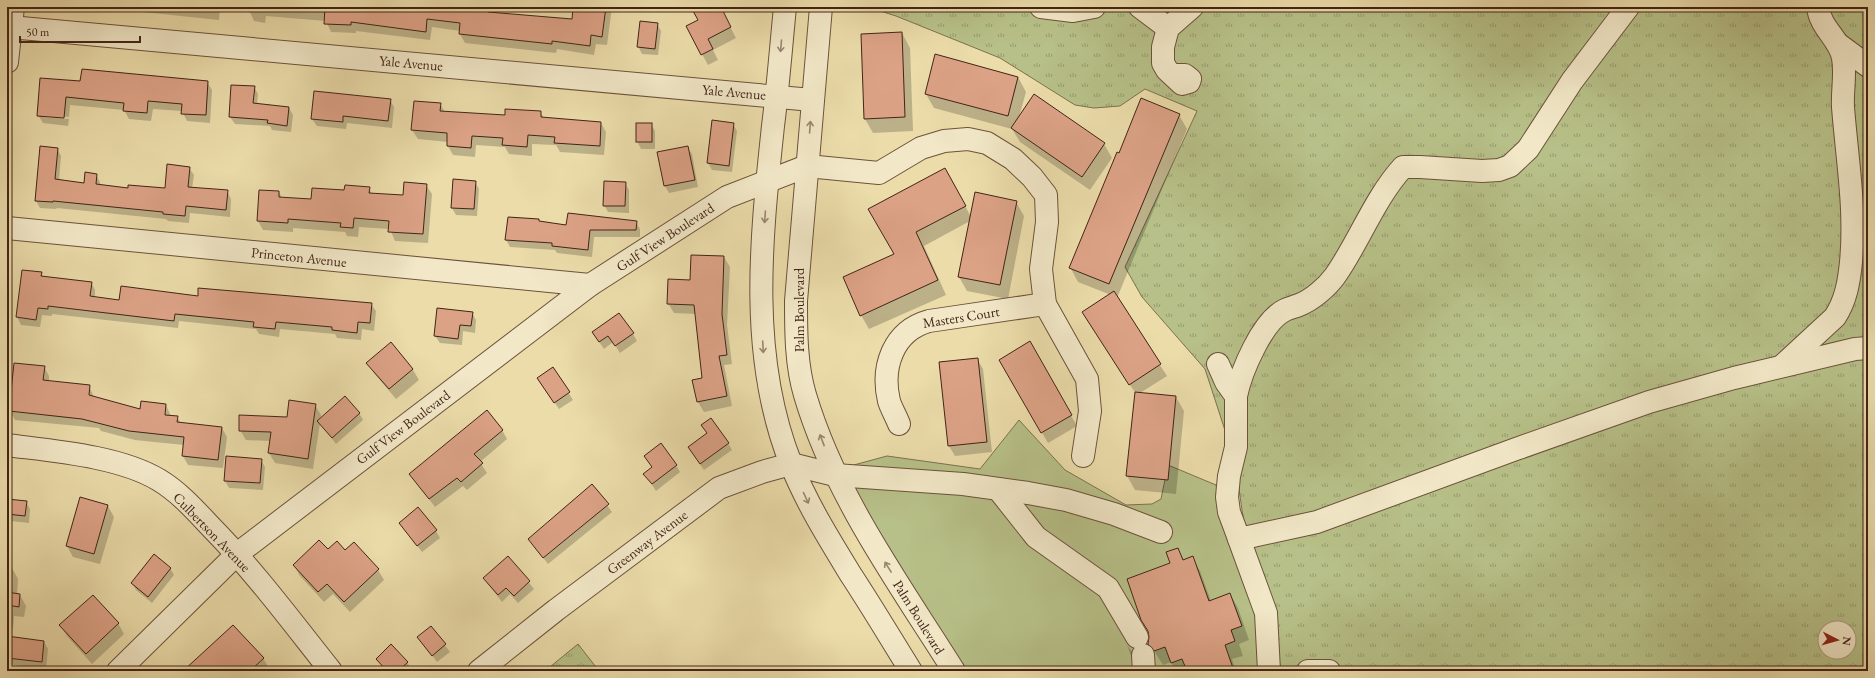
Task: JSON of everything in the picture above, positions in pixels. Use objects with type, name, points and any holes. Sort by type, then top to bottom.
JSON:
[{"type":"street","points":[[785,7],[767,182],[761,306],[763,353],[772,407],[791,464],[819,524],[911,671]]},
{"type":"street","name":"Palm Boulevard","points":[[821,7],[796,301],[796,340],[804,394],[844,495],[954,671]]},
{"type":"street","points":[[1041,7],[1073,11],[1094,7]]},
{"type":"street","points":[[1140,7],[1168,28]]},
{"type":"street","points":[[1174,75],[1167,70],[1162,57],[1164,39],[1168,28],[1192,7]]},
{"type":"street","points":[[1268,671],[1266,613],[1229,512],[1227,492],[1236,447],[1236,396],[1238,385],[1250,357],[1270,323],[1284,310],[1310,299],[1334,277],[1381,199],[1403,167],[1482,171],[1499,170],[1510,166],[1528,149],[1572,81],[1628,7]]},
{"type":"street","points":[[1818,7],[1822,22],[1838,44],[1868,66]]},
{"type":"street","points":[[7,62],[12,17]]},
{"type":"street","name":"Yale Avenue","points":[[12,17],[812,100]]},
{"type":"street","points":[[1782,366],[1835,317],[1844,301],[1848,284],[1853,237],[1853,195],[1843,106],[1844,67],[1838,44]]},
{"type":"street","name":"Gulf View Boulevard","points":[[118,671],[238,554],[590,285],[727,197],[807,166],[879,173],[921,148],[944,140],[968,139],[987,143],[1013,159],[1032,177],[1046,195],[1047,222],[1041,269],[1045,304],[1087,379],[1090,411],[1083,456]]},
{"type":"street","name":"Princeton Avenue","points":[[7,228],[590,285]]},
{"type":"street","name":"Masters Court","points":[[899,424],[889,401],[887,374],[891,354],[902,335],[916,325],[929,321],[1045,304]]},
{"type":"street","points":[[1239,539],[1302,526],[1359,507],[1516,448],[1643,404],[1716,382],[1855,349],[1868,348]]},
{"type":"street","points":[[1218,364],[1226,382],[1236,396]]},
{"type":"street","name":"Culbertson Avenue","points":[[7,445],[68,453],[123,465],[159,480],[189,503],[238,554],[331,671]]},
{"type":"street","name":"Greenway Avenue","points":[[480,671],[556,610],[719,488],[762,472],[791,464],[835,475],[963,484],[1066,500],[1114,514],[1161,532]]},
{"type":"street","points":[[998,489],[1036,537],[1108,588],[1141,654]]},
{"type":"street","points":[[1248,565],[1263,545],[1279,531]]},
{"type":"street","points":[[1308,671],[1329,671]]},
{"type":"green space","points":[[868,7],[1868,7],[1868,671],[1262,671],[1279,639],[1246,538],[1235,461],[1205,369],[1142,297],[1125,267],[1197,111],[1145,89],[1120,106],[1094,108],[1075,105],[1000,58],[896,16]]},
{"type":"green space","points":[[1019,420],[1065,470],[1126,505],[1152,504],[1161,499],[1168,465],[1216,485],[1228,536],[1246,578],[1256,621],[1273,671],[965,671],[853,491],[850,466],[887,456],[980,469]]},
{"type":"green space","points":[[578,644],[599,671],[545,671]]},
{"type":"building","points":[[325,7],[489,7],[488,12],[572,19],[573,7],[606,7],[602,37],[591,35],[590,46],[552,41],[552,44],[459,34],[460,23],[427,19],[426,32],[351,22],[351,25],[324,24]]},
{"type":"building","points":[[700,7],[721,7],[731,27],[708,39],[713,49],[701,55],[686,26],[698,20],[693,11]]},
{"type":"building","points":[[640,21],[658,23],[655,49],[637,47]]},
{"type":"building","points":[[902,32],[905,117],[864,119],[861,34]]},
{"type":"building","points":[[935,54],[1018,77],[1008,116],[925,94]]},
{"type":"building","points":[[82,69],[208,81],[206,115],[181,114],[182,104],[148,101],[147,113],[123,111],[124,103],[66,97],[64,118],[37,116],[40,78],[80,81]]},
{"type":"building","points":[[231,85],[255,86],[253,103],[289,107],[287,126],[267,123],[268,120],[229,117]]},
{"type":"building","points":[[314,91],[391,99],[388,121],[343,116],[343,122],[311,119]]},
{"type":"building","points":[[1034,94],[1105,143],[1082,177],[1011,128]]},
{"type":"building","points":[[1141,98],[1180,114],[1109,284],[1069,268]]},
{"type":"building","points":[[414,101],[441,103],[440,111],[505,115],[505,109],[541,111],[541,117],[601,122],[600,146],[554,143],[555,137],[528,135],[527,147],[502,145],[503,138],[472,136],[471,148],[447,146],[447,133],[411,130]]},
{"type":"building","points":[[712,120],[734,123],[729,166],[707,163]]},
{"type":"building","points":[[636,123],[652,123],[652,142],[636,142]]},
{"type":"building","points":[[40,146],[58,148],[55,179],[84,183],[85,172],[97,174],[96,184],[128,188],[128,185],[165,188],[167,164],[190,167],[188,187],[228,190],[226,210],[186,206],[185,216],[163,214],[163,212],[53,201],[35,201]]},
{"type":"building","points":[[688,146],[695,180],[664,186],[657,152]]},
{"type":"building","points":[[945,168],[966,206],[916,232],[938,280],[860,316],[843,277],[894,254],[868,209]]},
{"type":"building","points":[[453,179],[476,181],[474,209],[451,208]]},
{"type":"building","points":[[604,181],[626,182],[625,206],[603,206]]},
{"type":"building","points":[[404,182],[427,184],[423,234],[388,232],[389,221],[354,218],[353,228],[340,227],[341,223],[288,219],[288,223],[257,221],[259,190],[279,191],[279,197],[311,199],[312,188],[344,190],[345,185],[370,187],[369,193],[403,195]]},
{"type":"building","points":[[975,192],[1017,201],[1000,285],[958,277]]},
{"type":"building","points":[[568,213],[637,221],[636,230],[590,230],[588,250],[552,246],[552,243],[505,240],[508,217],[539,219],[539,221],[566,225]]},
{"type":"building","points":[[691,255],[724,256],[722,314],[727,355],[719,356],[727,396],[697,402],[692,380],[702,378],[694,305],[667,304],[668,279],[690,280]]},
{"type":"building","points":[[22,270],[42,272],[41,276],[92,282],[90,296],[119,300],[121,286],[198,296],[198,288],[372,303],[370,323],[358,322],[357,333],[332,330],[332,327],[276,322],[275,329],[253,327],[254,322],[175,314],[174,321],[48,306],[48,309],[38,308],[36,320],[16,317]]},
{"type":"building","points":[[1114,291],[1161,364],[1129,385],[1082,312]]},
{"type":"building","points":[[437,308],[473,312],[471,326],[460,325],[458,339],[434,336]]},
{"type":"building","points":[[619,313],[634,333],[615,346],[608,336],[599,342],[592,332]]},
{"type":"building","points":[[1030,341],[1072,415],[1041,433],[999,360]]},
{"type":"building","points":[[391,342],[413,369],[389,389],[366,363]]},
{"type":"building","points":[[978,358],[987,442],[948,446],[939,362]]},
{"type":"building","points":[[14,363],[45,366],[43,380],[90,385],[89,395],[140,409],[141,401],[166,404],[165,415],[178,416],[177,422],[222,427],[218,460],[182,456],[184,437],[129,431],[82,419],[9,411]]},
{"type":"building","points":[[553,367],[570,392],[554,403],[537,378]]},
{"type":"building","points":[[1135,392],[1176,396],[1168,480],[1126,476]]},
{"type":"building","points":[[345,396],[360,413],[332,438],[317,421]]},
{"type":"building","points":[[289,400],[316,404],[308,459],[268,453],[271,432],[239,431],[239,415],[287,417]]},
{"type":"building","points":[[487,410],[503,430],[474,454],[483,463],[461,482],[457,478],[429,499],[409,474]]},
{"type":"building","points":[[711,418],[729,443],[700,464],[688,447],[707,433],[701,425]]},
{"type":"building","points":[[661,443],[677,465],[652,484],[643,474],[652,467],[644,456]]},
{"type":"building","points":[[226,456],[262,459],[260,483],[224,481]]},
{"type":"building","points":[[592,484],[609,504],[543,558],[528,539]]},
{"type":"building","points":[[80,497],[108,505],[94,554],[66,546]]},
{"type":"building","points":[[7,499],[27,501],[25,516],[7,514]]},
{"type":"building","points":[[418,507],[437,530],[417,546],[399,523]]},
{"type":"building","points":[[319,540],[328,549],[337,541],[345,550],[354,542],[379,569],[344,602],[327,584],[318,592],[293,565]]},
{"type":"building","points":[[1178,548],[1183,560],[1193,556],[1209,601],[1230,593],[1242,626],[1231,630],[1235,641],[1225,645],[1234,671],[1187,671],[1182,659],[1171,663],[1165,647],[1154,651],[1148,644],[1148,631],[1141,620],[1127,579],[1170,563],[1166,552]]},
{"type":"building","points":[[154,554],[171,568],[148,597],[131,583]]},
{"type":"building","points":[[508,556],[530,581],[514,596],[506,588],[498,595],[483,578]]},
{"type":"building","points":[[7,592],[20,594],[19,607],[7,605]]},
{"type":"building","points":[[93,595],[119,623],[86,654],[59,625]]},
{"type":"building","points":[[233,625],[264,658],[250,671],[183,671]]},
{"type":"building","points":[[431,626],[446,644],[432,656],[417,637]]},
{"type":"building","points":[[7,636],[44,641],[42,662],[7,658]]},
{"type":"building","points":[[391,644],[408,662],[398,671],[387,671],[376,659]]}]
